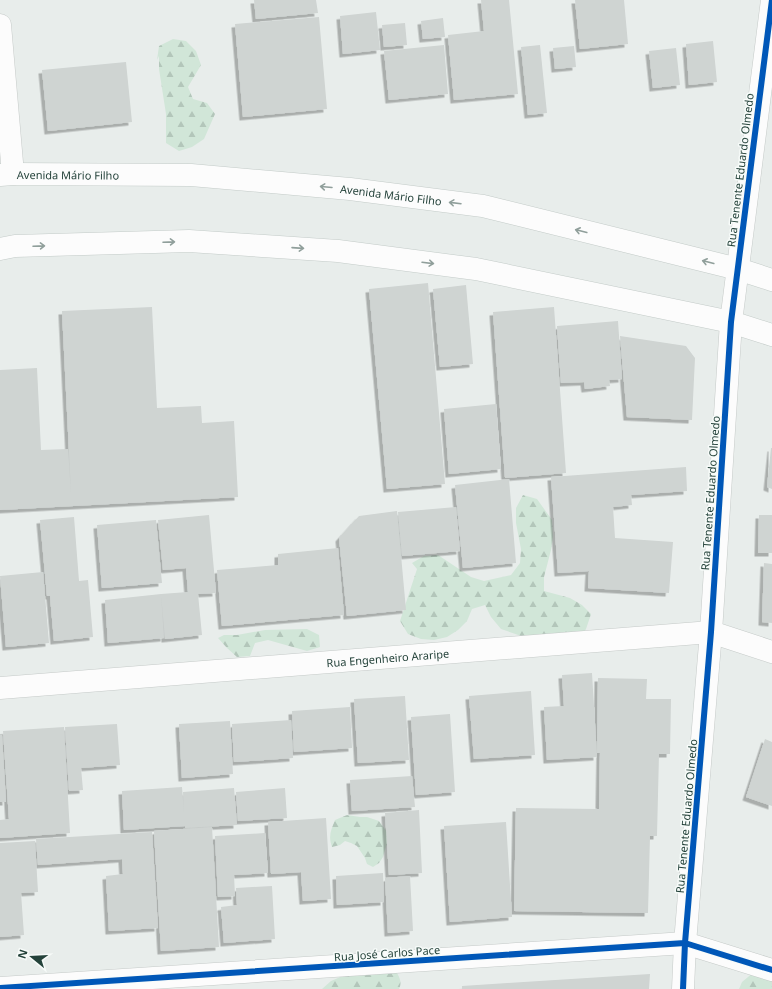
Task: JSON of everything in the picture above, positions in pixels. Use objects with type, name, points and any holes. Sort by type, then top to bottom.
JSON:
[{"type":"street","name":"Rua Tenente Eduardo Olmedo","points":[[683,989],[685,943],[711,632],[731,322],[772,0]]},
{"type":"street","points":[[0,25],[6,175]]},
{"type":"street","name":"Avenida Mário Filho","points":[[6,175],[191,175],[350,189],[475,205],[738,269],[772,280]]},
{"type":"street","points":[[0,249],[15,246],[189,241],[338,251],[476,269],[731,322],[772,335]]},
{"type":"street","name":"Rua Engenheiro Araripe","points":[[0,688],[711,632],[772,652]]},
{"type":"street","name":"Rua José Carlos Pace","points":[[0,988],[685,943],[772,970]]},
{"type":"green space","points":[[173,39],[186,41],[196,51],[201,65],[188,87],[193,99],[207,103],[215,114],[204,139],[192,147],[179,151],[166,143],[166,114],[159,69],[159,56],[157,60],[159,46]]},
{"type":"green space","points":[[523,495],[537,499],[552,520],[553,537],[544,577],[544,591],[570,598],[582,605],[591,614],[586,629],[580,639],[539,642],[501,629],[491,617],[485,605],[472,609],[467,621],[458,630],[447,637],[434,640],[421,639],[408,634],[400,621],[417,569],[412,563],[424,556],[438,555],[471,577],[484,581],[511,575],[520,563],[521,549],[516,523],[516,508]]},
{"type":"green space","points":[[307,629],[319,635],[320,647],[307,651],[268,640],[255,643],[250,656],[237,657],[218,638],[224,635],[237,635],[265,630]]},
{"type":"green space","points":[[347,815],[367,817],[379,821],[387,832],[388,840],[383,857],[379,863],[373,867],[367,864],[357,846],[351,843],[345,841],[340,845],[332,847],[330,836],[335,820]]},
{"type":"green space","points":[[359,969],[397,973],[400,981],[399,989],[322,989],[331,981]]},
{"type":"green space","points":[[754,972],[772,980],[772,989],[739,989],[742,982]]},
{"type":"building","points":[[254,0],[316,0],[318,13],[256,19]]},
{"type":"building","points":[[481,0],[509,0],[518,94],[454,100],[448,35],[484,31]]},
{"type":"building","points":[[575,0],[624,0],[628,44],[580,49]]},
{"type":"building","points":[[376,12],[380,50],[343,54],[340,16]]},
{"type":"building","points":[[319,17],[327,109],[243,117],[235,24]]},
{"type":"building","points":[[443,18],[445,37],[423,39],[421,21]]},
{"type":"building","points":[[405,23],[407,45],[384,47],[382,25]]},
{"type":"building","points":[[713,41],[717,82],[689,85],[686,44]]},
{"type":"building","points":[[444,45],[448,94],[389,100],[384,51]]},
{"type":"building","points":[[540,45],[547,113],[528,115],[521,47]]},
{"type":"building","points":[[574,46],[576,67],[555,69],[553,48]]},
{"type":"building","points":[[676,48],[680,85],[653,88],[649,51]]},
{"type":"building","points":[[126,62],[132,122],[48,131],[42,70]]},
{"type":"building","points":[[428,283],[445,484],[387,489],[369,289]]},
{"type":"building","points":[[466,285],[473,364],[440,367],[433,289]]},
{"type":"building","points":[[152,307],[157,408],[201,406],[202,423],[234,421],[238,497],[0,510],[0,370],[37,368],[41,450],[68,449],[71,493],[62,311]]},
{"type":"building","points":[[554,307],[566,473],[505,478],[493,312]]},
{"type":"building","points":[[618,321],[622,379],[609,380],[610,386],[585,389],[584,382],[561,383],[557,326]]},
{"type":"building","points":[[620,336],[686,346],[695,358],[692,420],[627,417]]},
{"type":"building","points":[[496,404],[501,469],[449,474],[444,409]]},
{"type":"building","points":[[772,448],[772,489],[767,487]]},
{"type":"building","points":[[686,467],[687,491],[631,495],[632,505],[613,507],[615,538],[673,542],[669,593],[588,588],[589,571],[558,573],[551,477]]},
{"type":"building","points":[[509,479],[516,563],[463,568],[455,485]]},
{"type":"building","points":[[456,507],[460,551],[402,556],[398,512]]},
{"type":"building","points":[[397,511],[406,610],[347,616],[339,538],[359,516]]},
{"type":"building","points":[[209,515],[216,593],[198,594],[202,635],[165,639],[161,594],[188,592],[186,568],[163,570],[158,520]]},
{"type":"building","points":[[759,515],[772,515],[772,553],[758,553]]},
{"type":"building","points":[[74,517],[79,581],[88,580],[93,637],[54,641],[50,596],[47,596],[40,520]]},
{"type":"building","points":[[156,520],[162,583],[102,588],[97,525]]},
{"type":"building","points":[[338,548],[344,615],[222,626],[217,570],[278,565],[278,554]]},
{"type":"building","points":[[764,563],[772,564],[772,623],[762,622]]},
{"type":"building","points":[[43,572],[49,643],[6,647],[0,576]]},
{"type":"building","points":[[161,594],[164,638],[108,643],[105,600]]},
{"type":"building","points":[[592,673],[597,757],[547,760],[544,707],[564,706],[562,675]]},
{"type":"building","points":[[598,678],[647,679],[646,699],[671,699],[670,754],[659,754],[657,836],[650,836],[648,913],[514,911],[516,808],[599,809],[600,753],[597,753]]},
{"type":"building","points":[[531,691],[535,755],[474,759],[469,696]]},
{"type":"building","points":[[405,696],[409,760],[358,763],[354,699]]},
{"type":"building","points":[[350,707],[352,748],[294,752],[292,711]]},
{"type":"building","points":[[450,714],[455,792],[416,795],[411,717]]},
{"type":"building","points":[[291,720],[293,758],[234,762],[232,724]]},
{"type":"building","points":[[230,721],[233,774],[182,778],[179,724]]},
{"type":"building","points":[[117,724],[120,765],[81,768],[83,790],[69,791],[65,727]]},
{"type":"building","points":[[64,727],[70,833],[0,838],[0,820],[9,819],[3,731]]},
{"type":"building","points":[[0,735],[2,735],[6,802],[0,802]]},
{"type":"building","points":[[765,739],[772,742],[772,806],[746,797]]},
{"type":"building","points":[[412,776],[415,807],[352,811],[350,780]]},
{"type":"building","points":[[182,787],[184,813],[183,792],[234,788],[237,825],[185,828],[185,826],[124,830],[122,791]]},
{"type":"building","points":[[285,788],[287,818],[238,821],[236,792]]},
{"type":"building","points":[[419,810],[422,873],[389,875],[385,813]]},
{"type":"building","points":[[326,818],[331,899],[303,901],[301,872],[271,874],[268,822]]},
{"type":"building","points":[[506,822],[512,917],[450,922],[444,826]]},
{"type":"building","points":[[212,827],[219,947],[161,951],[154,831]]},
{"type":"building","points":[[152,832],[158,928],[109,931],[106,876],[123,874],[122,859],[38,865],[36,839]]},
{"type":"building","points":[[265,833],[268,873],[234,875],[235,896],[218,897],[215,836]]},
{"type":"building","points":[[35,841],[38,892],[21,893],[24,935],[0,937],[0,843]]},
{"type":"building","points":[[383,873],[384,902],[337,905],[336,876]]},
{"type":"building","points":[[410,876],[413,931],[388,933],[385,878]]},
{"type":"building","points":[[272,886],[275,939],[224,943],[221,907],[237,905],[236,888]]},
{"type":"building","points":[[650,974],[649,989],[462,989],[462,986]]},
{"type":"cycle path","points":[[683,989],[685,943],[711,632],[731,322],[772,0]]},
{"type":"cycle path","points":[[0,988],[685,943],[772,970]]}]
